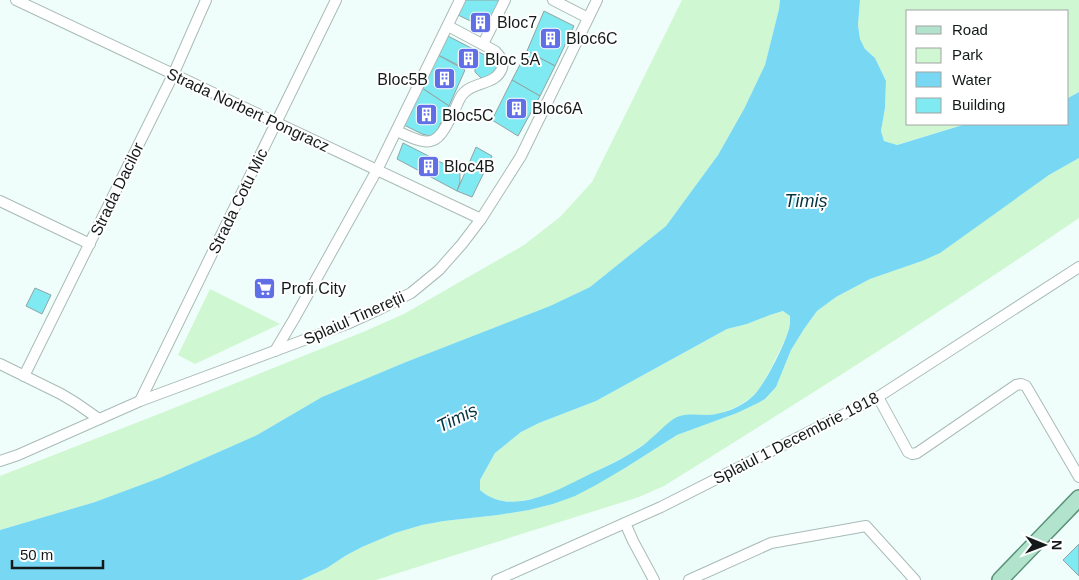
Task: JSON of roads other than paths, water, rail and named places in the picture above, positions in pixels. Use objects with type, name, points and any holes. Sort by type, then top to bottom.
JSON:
[{"type":"main road","points":[[1000,580],[1079,498]]},
{"type":"street","name":"Strada Norbert Pongracz","points":[[16,0],[481,219]]},
{"type":"street","name":"Strada Dacilor","points":[[24,376],[174,75],[206,0]]},
{"type":"street","name":"Strada Cotu Mic","points":[[140,402],[336,0]]},
{"type":"street","points":[[274,351],[294,319],[377,170],[460,0]]},
{"type":"street","points":[[483,44],[505,0]]},
{"type":"street","points":[[553,0],[588,18]]},
{"type":"street","name":"Splaiul Tinereții","points":[[0,461],[140,402],[348,324],[411,293],[439,270],[462,244],[481,219],[522,156],[597,0]]},
{"type":"street","points":[[397,131],[412,138],[428,142],[437,139],[444,131],[462,95],[469,89],[491,81],[499,74],[503,65],[501,56],[483,44],[448,26]]},
{"type":"street","points":[[0,201],[90,244]]},
{"type":"street","name":"Splaiul 1 Decembrie 1918","points":[[497,580],[660,507],[878,397],[1079,266]]},
{"type":"street","points":[[0,364],[61,394],[99,419]]},
{"type":"street","points":[[878,397],[908,452],[912,454],[917,453],[1016,385],[1021,384],[1026,386],[1079,477]]},
{"type":"street","points":[[626,523],[633,541],[654,580]]},
{"type":"street","points":[[689,580],[771,543],[866,526],[915,580]]},
{"type":"water","name":"Timiș","points":[[780,0],[860,0],[858,25],[860,39],[865,49],[875,58],[886,81],[885,108],[881,131],[884,141],[897,145],[963,125],[1069,125],[1069,97],[1079,92],[1079,158],[1049,175],[940,253],[870,279],[836,297],[817,311],[791,350],[776,387],[765,399],[737,413],[677,435],[625,468],[575,496],[529,510],[444,521],[395,533],[362,547],[327,568],[301,580],[0,580],[0,530],[95,502],[162,477],[257,435],[322,397],[550,306],[590,287],[666,226],[718,155],[744,109],[765,65]],"holes":[[[783,311],[790,316],[790,324],[775,362],[757,392],[731,410],[707,415],[677,417],[642,446],[608,466],[533,499],[505,501],[492,498],[480,490],[480,480],[495,453],[521,432],[596,401],[727,329]]]},
{"type":"place","name":"Bloc7","points":[[481,22]]},
{"type":"place","name":"Bloc6C","points":[[550,38]]},
{"type":"place","name":"Bloc 5A","points":[[469,59]]},
{"type":"place","name":"Bloc5B","points":[[444,79]]},
{"type":"place","name":"Bloc6A","points":[[516,108]]},
{"type":"place","name":"Bloc5C","points":[[426,115]]},
{"type":"place","name":"Bloc4B","points":[[428,166]]},
{"type":"place","name":"Profi City","points":[[265,288]]}]
